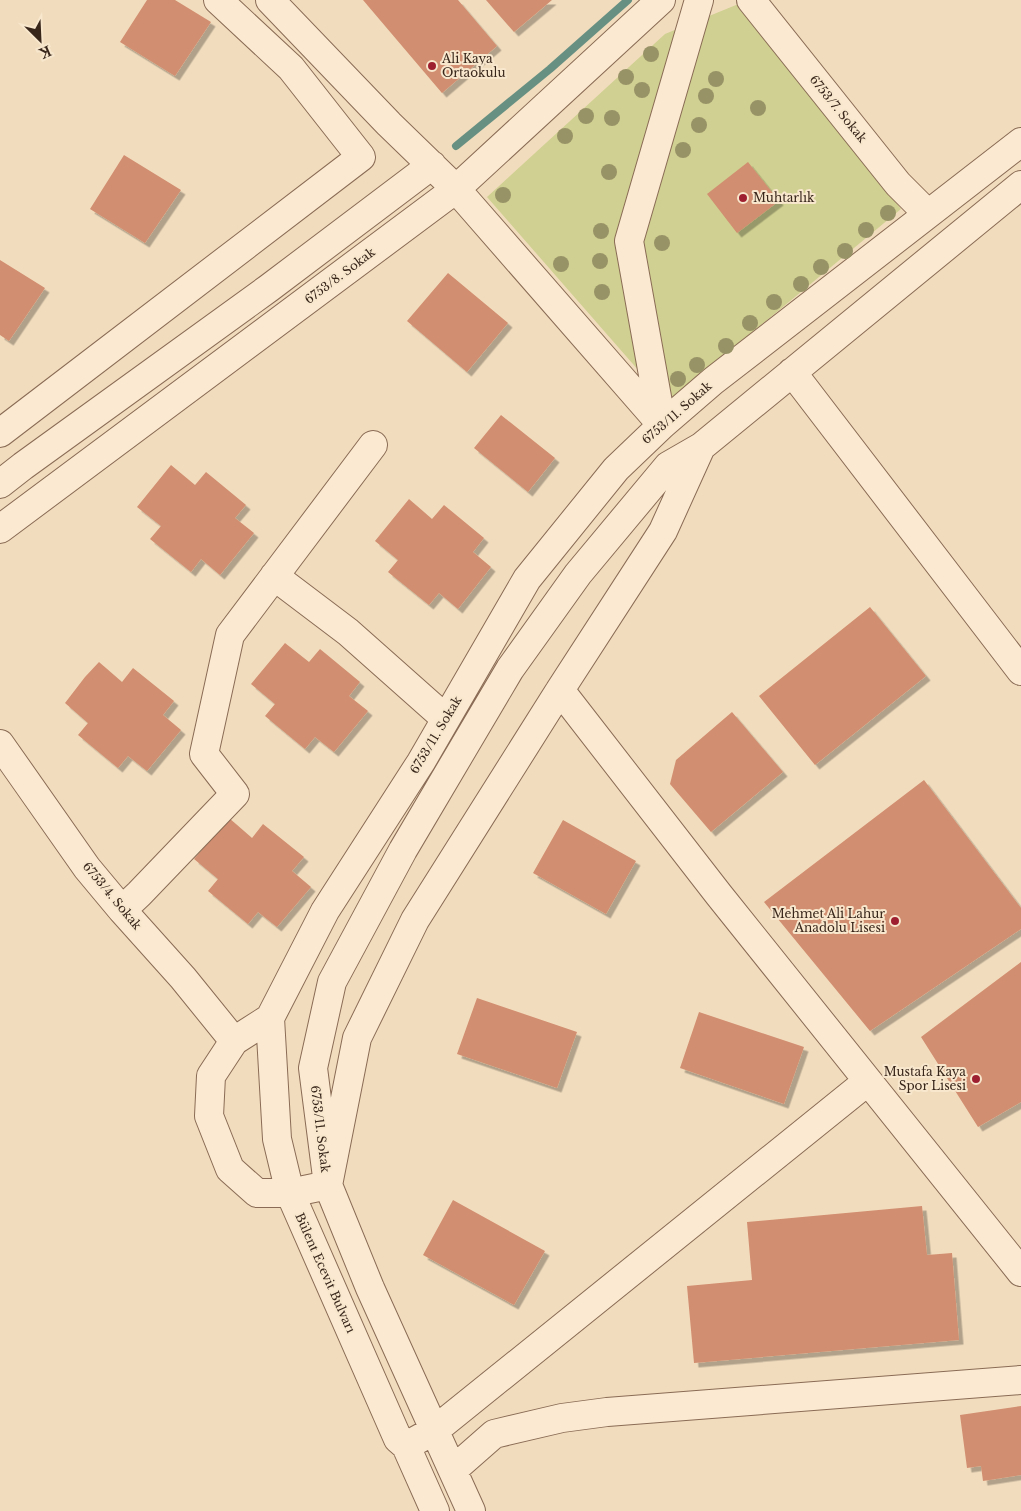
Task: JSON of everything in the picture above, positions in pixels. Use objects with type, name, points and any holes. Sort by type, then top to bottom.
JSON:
[{"type":"street","points":[[0,433],[361,157],[291,68],[218,0]]},
{"type":"street","points":[[270,0],[389,124],[456,189],[662,424]]},
{"type":"street","name":"6753/8. Sokak","points":[[0,529],[456,189],[661,0]]},
{"type":"street","points":[[662,424],[629,241],[699,0]]},
{"type":"street","name":"6753/7. Sokak","points":[[751,0],[898,184],[928,214]]},
{"type":"street","name":"6753/11. Sokak","points":[[1021,142],[713,382],[662,424],[616,469],[527,579],[421,762],[325,911],[270,1018],[234,1041],[211,1076],[208,1116],[230,1169],[257,1194],[290,1193],[328,1186],[313,1068],[332,982],[403,850],[510,669],[578,574],[668,466],[701,447],[1021,185]]},
{"type":"street","points":[[0,484],[269,288],[432,165]]},
{"type":"street","points":[[792,372],[1021,671]]},
{"type":"street","points":[[122,910],[235,794],[204,754],[230,635],[373,445]]},
{"type":"street","points":[[471,1511],[370,1288],[328,1186],[357,1038],[415,920],[663,531],[701,447]]},
{"type":"street","points":[[274,576],[348,632],[446,719]]},
{"type":"street","points":[[560,690],[719,895],[1021,1272]]},
{"type":"street","name":"6753/4. Sokak","points":[[0,744],[87,868],[183,978],[234,1041]]},
{"type":"street","name":"Bülent Ecevit Bulvarı","points":[[270,1018],[277,1139],[290,1193],[398,1439],[406,1446],[435,1511]]},
{"type":"street","points":[[406,1446],[435,1430],[868,1081]]},
{"type":"street","points":[[453,1470],[494,1434],[562,1418],[1021,1380]]},
{"type":"green space","points":[[741,3],[901,209],[667,403],[487,197],[665,34]]},
{"type":"building","points":[[147,0],[175,0],[211,22],[175,76],[120,42]]},
{"type":"building","name":"Ali Kaya Ortaokulu","points":[[363,0],[458,0],[497,46],[442,93]]},
{"type":"building","name":"Ali Kaya Ortaokulu","points":[[486,0],[552,0],[514,32]]},
{"type":"building","points":[[124,155],[181,190],[145,243],[90,209]]},
{"type":"building","name":"Muhtarlık","points":[[748,162],[779,201],[737,233],[707,194]]},
{"type":"building","points":[[0,260],[45,288],[9,341],[0,335]]},
{"type":"building","points":[[448,273],[508,323],[467,372],[407,321]]},
{"type":"building","points":[[501,415],[555,458],[528,492],[474,448]]},
{"type":"building","points":[[171,465],[195,485],[206,472],[246,505],[235,518],[254,533],[220,575],[201,559],[191,572],[150,539],[161,526],[137,507]]},
{"type":"building","points":[[409,499],[432,519],[444,505],[484,538],[473,552],[491,567],[458,609],[439,593],[429,605],[388,572],[398,560],[375,541]]},
{"type":"building","points":[[870,607],[926,676],[815,765],[759,696]]},
{"type":"building","points":[[285,643],[309,662],[320,649],[360,682],[349,696],[368,711],[334,752],[315,737],[305,749],[265,716],[275,704],[251,684]]},
{"type":"building","points":[[99,662],[122,682],[133,668],[174,701],[163,715],[181,730],[147,771],[128,756],[118,768],[78,735],[88,723],[65,703]]},
{"type":"building","points":[[732,712],[783,772],[711,832],[670,784],[676,760]]},
{"type":"building","name":"Mehmet Ali Lahur Anadolu Lisesi","points":[[924,780],[1021,908],[1021,929],[870,1031],[764,902]]},
{"type":"building","points":[[229,818],[252,838],[263,824],[304,857],[292,871],[311,887],[277,927],[258,912],[248,924],[208,891],[218,879],[194,859]]},
{"type":"building","points":[[563,820],[636,861],[606,914],[533,873]]},
{"type":"building","name":"Mustafa Kaya Spor Lisesi","points":[[1021,962],[1021,1102],[978,1127],[921,1037]]},
{"type":"building","points":[[477,998],[577,1032],[557,1088],[457,1054]]},
{"type":"building","points":[[699,1012],[804,1047],[784,1104],[680,1068]]},
{"type":"building","points":[[453,1200],[545,1251],[514,1305],[423,1255]]},
{"type":"building","points":[[922,1206],[927,1255],[952,1253],[959,1340],[694,1363],[687,1286],[752,1280],[747,1222]]},
{"type":"building","points":[[1021,1406],[1021,1475],[983,1481],[981,1466],[967,1468],[960,1415]]},
{"type":"waterway","points":[[456,146],[550,69],[628,0]]},
{"type":"place","name":"Ali Kaya Ortaokulu","points":[[432,66]]},
{"type":"place","name":"Muhtarlık","points":[[743,198]]},
{"type":"place","name":"Mehmet Ali Lahur Anadolu Lisesi","points":[[895,921]]},
{"type":"place","name":"Mustafa Kaya Spor Lisesi","points":[[976,1079]]}]
